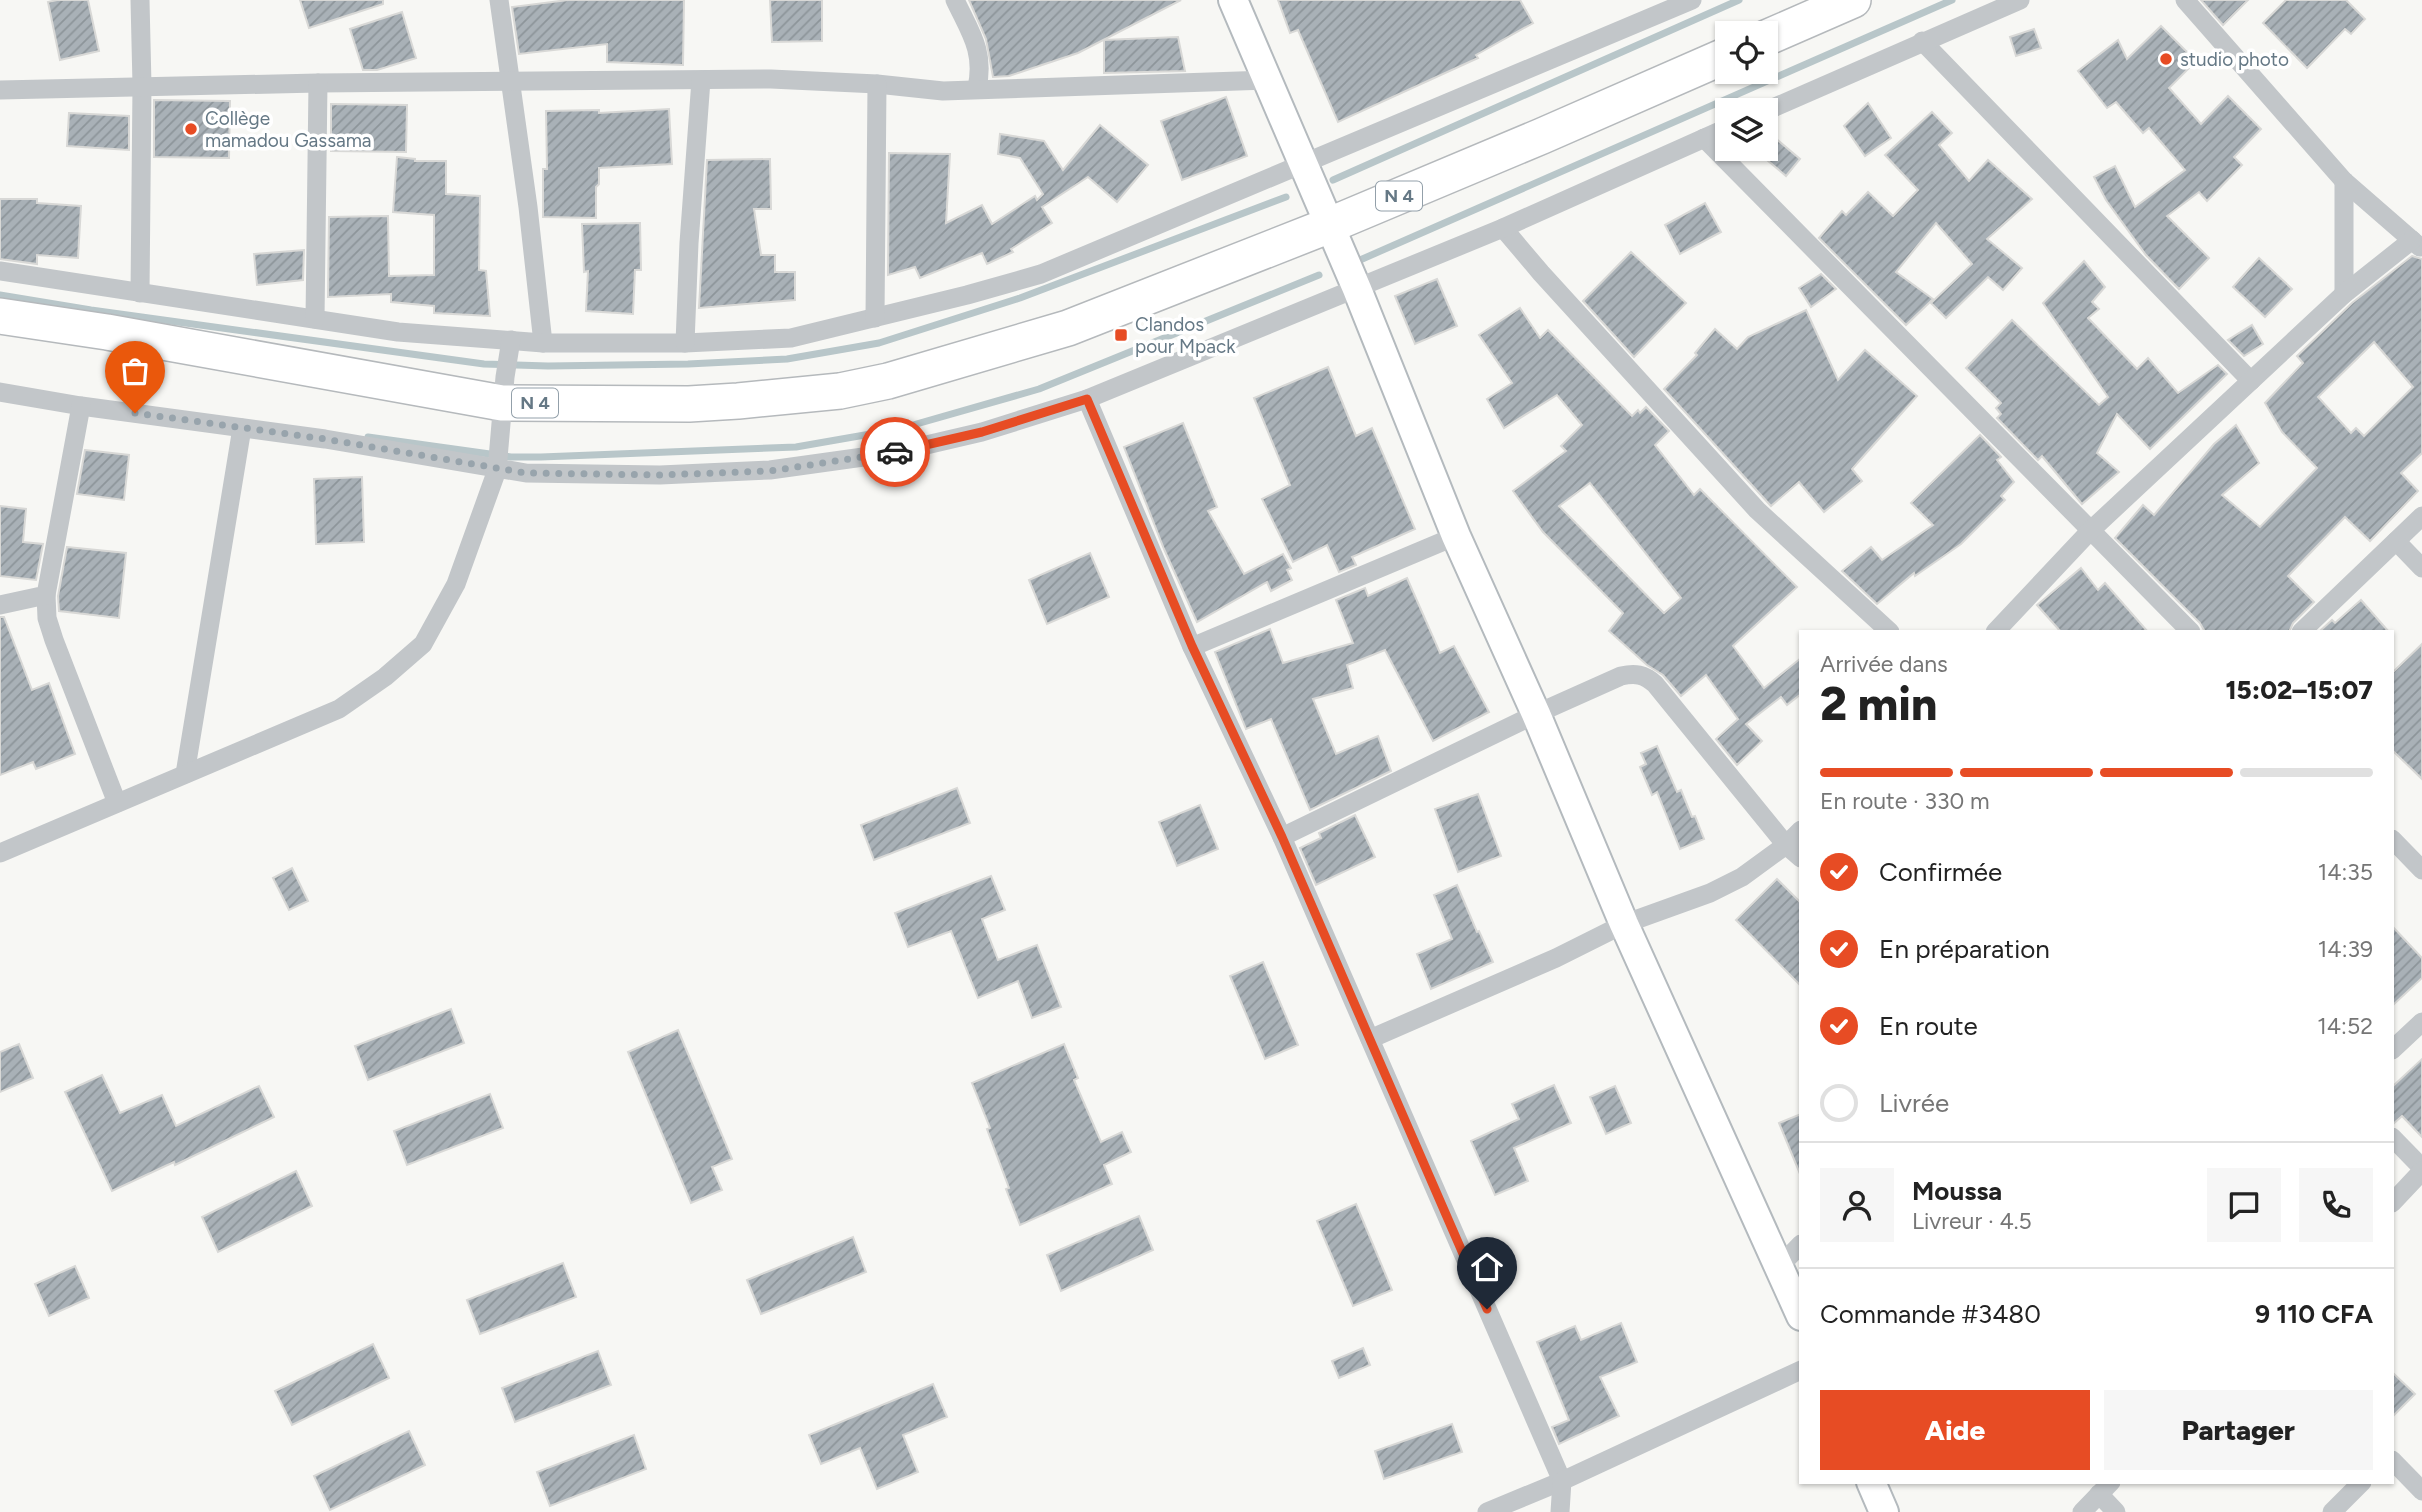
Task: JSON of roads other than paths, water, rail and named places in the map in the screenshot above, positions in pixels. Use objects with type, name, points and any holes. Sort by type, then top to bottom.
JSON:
[{"type":"highway","points":[[1778,33],[1853,0]]},
{"type":"highway","name":"N 4","points":[[0,316],[502,403],[690,404],[840,391],[888,381],[1068,328],[1330,225],[1715,60]]},
{"type":"main road","points":[[1233,0],[1357,289],[1456,536],[1536,714],[1624,924],[1799,1312]]},
{"type":"main road","points":[[1872,1484],[1884,1512]]},
{"type":"street","points":[[139,0],[142,85],[139,293]]},
{"type":"street","points":[[499,0],[528,207],[543,343]]},
{"type":"street","points":[[956,0],[978,48],[981,71],[977,88]]},
{"type":"street","points":[[0,271],[398,332],[543,343],[685,343],[791,338],[1041,274],[1692,0]]},
{"type":"street","points":[[1778,106],[2020,0]]},
{"type":"street","points":[[1996,630],[2090,531],[2344,294],[2417,244],[2344,181],[2185,0]]},
{"type":"street","points":[[1922,41],[2252,381]]},
{"type":"street","points":[[0,90],[142,85],[771,79],[877,84],[943,91],[1268,80]]},
{"type":"street","points":[[685,343],[701,80]]},
{"type":"street","points":[[315,319],[318,83]]},
{"type":"street","points":[[875,318],[877,84]]},
{"type":"street","points":[[0,392],[81,406],[325,439],[526,473],[660,475],[770,471],[892,453],[982,432],[1087,399],[1503,228],[1715,133]]},
{"type":"street","points":[[1704,138],[2189,630]]},
{"type":"street","points":[[2344,181],[2344,294]]},
{"type":"street","points":[[1503,228],[1757,510],[1888,630]]},
{"type":"street","points":[[0,853],[339,709],[385,677],[422,644],[456,584],[497,470],[502,403],[511,341]]},
{"type":"street","points":[[1087,399],[1192,646],[1282,837],[1562,1481],[1560,1512]]},
{"type":"street","points":[[81,406],[46,595],[47,618],[117,803]]},
{"type":"street","points":[[185,775],[242,428]]},
{"type":"street","points":[[2303,630],[2422,516]]},
{"type":"street","points":[[1192,646],[1456,536]]},
{"type":"street","points":[[2396,541],[2422,569]]},
{"type":"street","points":[[0,605],[46,595]]},
{"type":"street","points":[[1282,837],[1536,714],[1621,676],[1632,674],[1645,676],[1655,684],[1793,851],[1710,893],[1624,924],[1556,958],[1370,1039]]},
{"type":"street","points":[[2394,841],[2422,870]]},
{"type":"street","points":[[2394,1048],[2422,1022]]},
{"type":"street","points":[[2394,1139],[2422,1169],[2394,1201]]},
{"type":"street","points":[[1779,1267],[1799,1246]]},
{"type":"street","points":[[1487,1512],[1562,1481],[1799,1371]]},
{"type":"street","points":[[2394,1462],[2422,1491]]},
{"type":"street","points":[[2332,1512],[2360,1484]]},
{"type":"street","points":[[2082,1512],[2105,1488],[2116,1512]]},
{"type":"waterway","points":[[1333,180],[1739,0]]},
{"type":"waterway","points":[[1360,260],[1952,0]]},
{"type":"waterway","points":[[0,295],[484,364],[688,364],[787,359],[879,343],[1020,298],[1286,197]]},
{"type":"waterway","points":[[368,437],[511,457],[796,447],[899,429],[1039,389],[1319,275]]},
{"type":"place","name":"studio photo","points":[[2166,59]]},
{"type":"place","name":"Collège mamadou Gassama","points":[[191,129]]},
{"type":"place","name":"Clandos pour Mpack","points":[[1121,335]]}]
